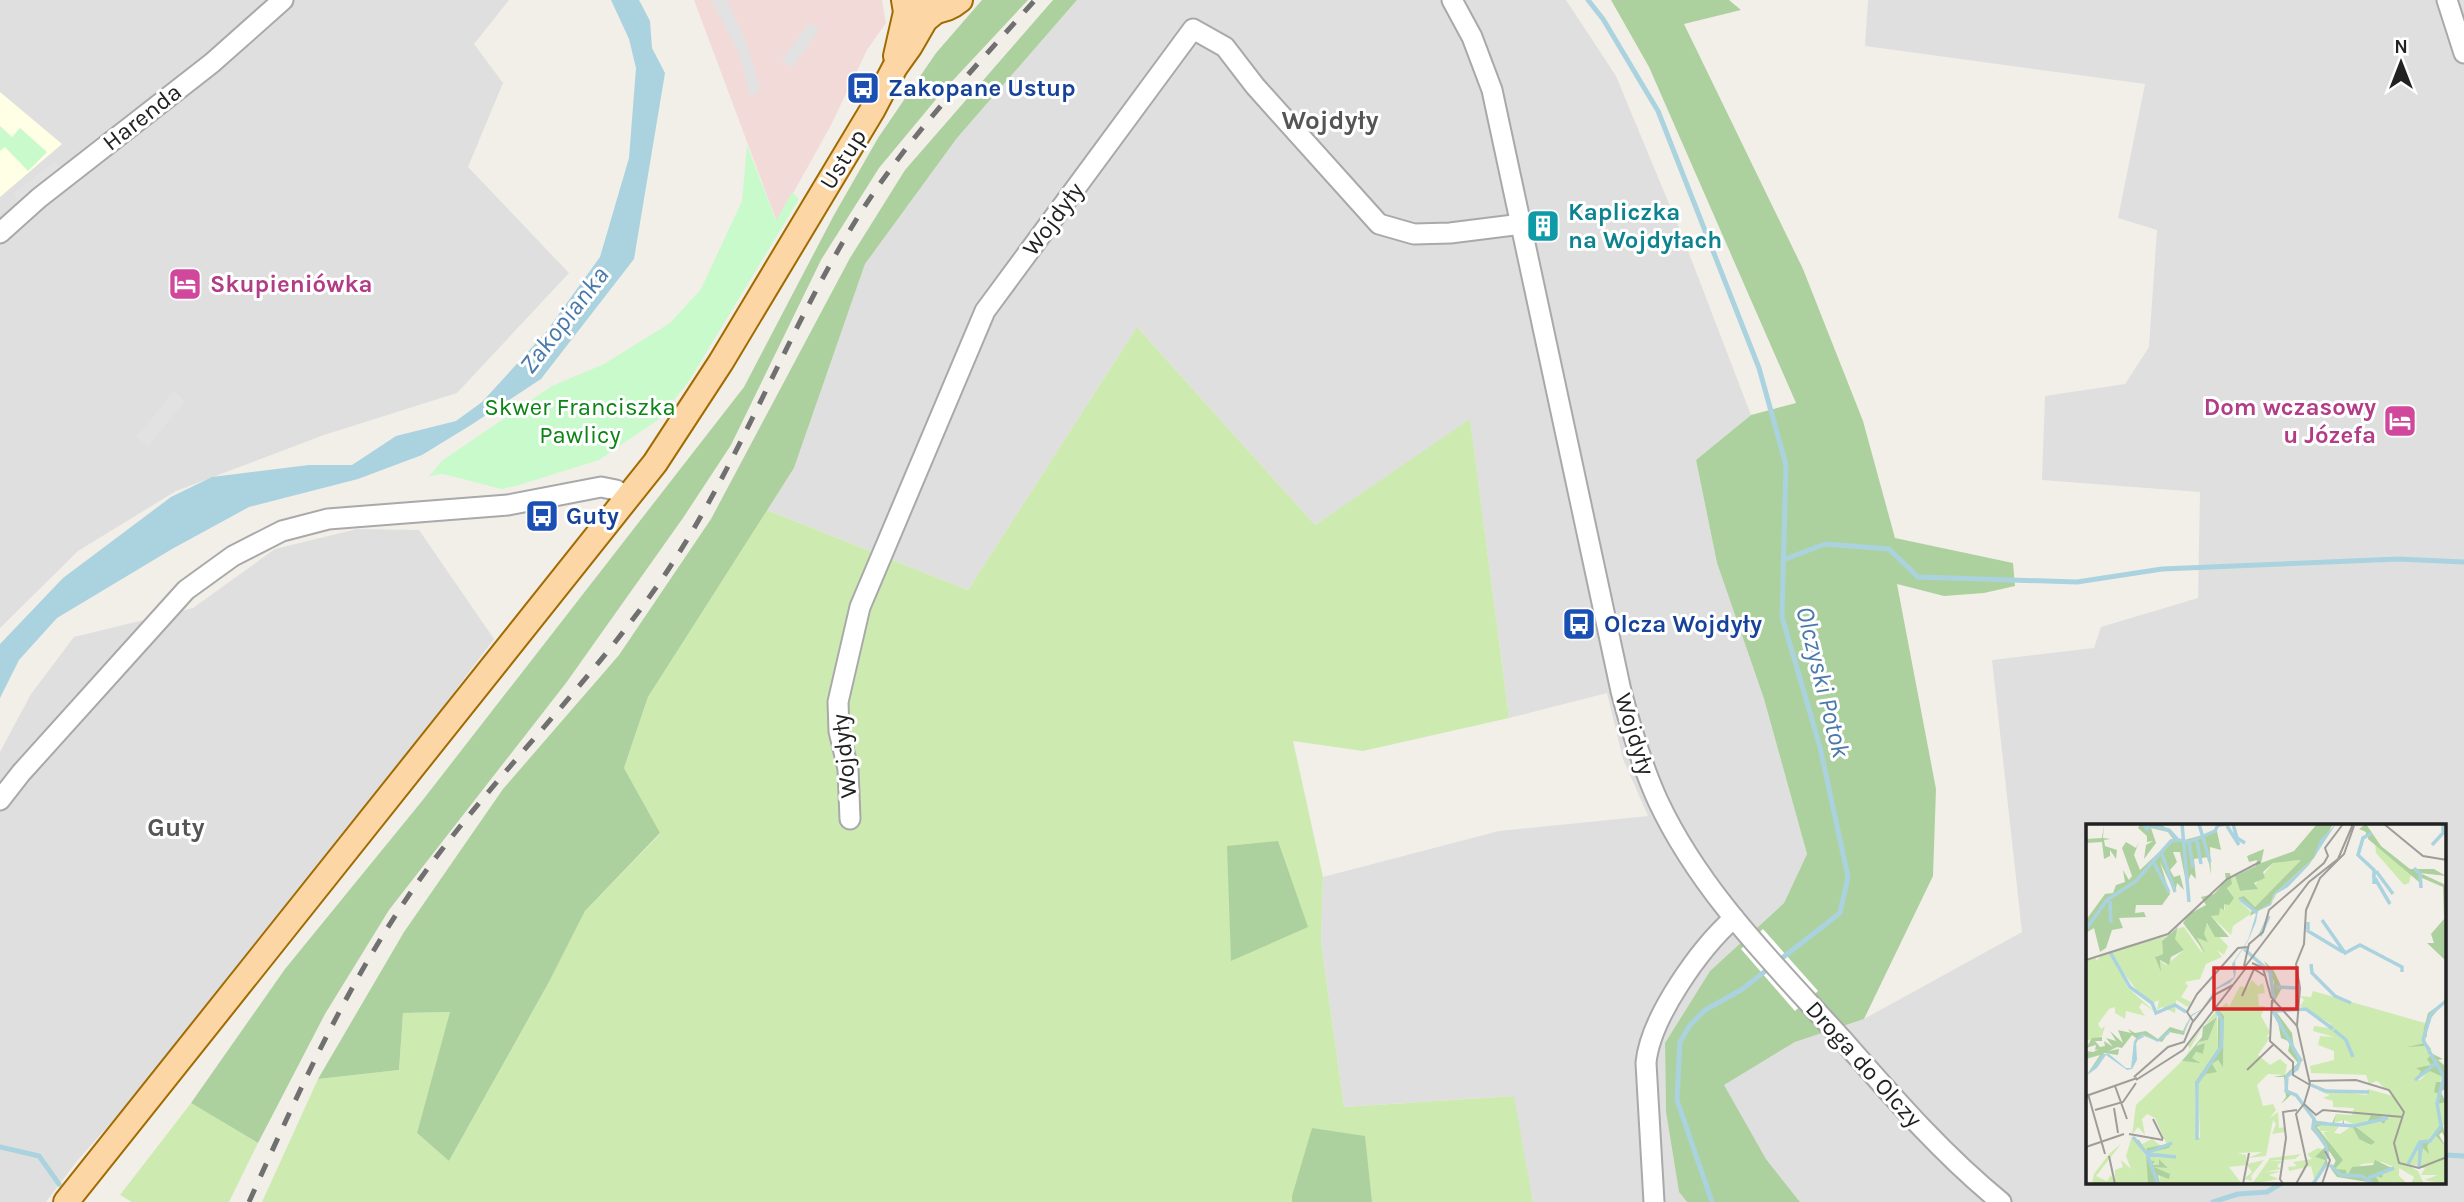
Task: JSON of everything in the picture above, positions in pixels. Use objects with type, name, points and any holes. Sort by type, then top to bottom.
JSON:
[{"type":"main road","points":[[906,0],[925,10],[936,11],[948,8],[960,0]]},
{"type":"main road","name":"Ustup","points":[[895,67],[906,0]]},
{"type":"main road","name":"Ustup","points":[[66,1202],[628,498],[697,401],[873,109],[895,67],[911,46],[925,20],[936,11]]},
{"type":"street","name":"Harenda","points":[[0,233],[39,198],[212,62],[283,0]]},
{"type":"street","name":"Wojdyły","points":[[1452,0],[1472,37],[1488,79],[1522,224],[1614,659],[1637,748],[1656,796],[1677,838],[1704,880],[1734,918]]},
{"type":"street","points":[[2447,0],[2464,52]]},
{"type":"street","name":"Wojdyły","points":[[850,819],[848,769],[839,731],[838,702],[860,607],[985,311],[1193,29],[1225,47],[1255,86],[1379,224],[1415,234],[1450,233],[1522,224]]},
{"type":"street","points":[[0,800],[21,773],[186,590],[233,556],[282,531],[328,519],[479,509],[601,487],[616,490],[628,498]]},
{"type":"street","points":[[1654,1202],[1646,1063],[1649,1046],[1662,1013],[1702,951],[1734,918]]},
{"type":"street","name":"Droga do Olczy","points":[[1734,918],[1931,1138],[2001,1202]]},
{"type":"shaded area","points":[[0,0],[509,0],[474,44],[503,83],[468,167],[569,273],[457,393],[324,435],[176,491],[78,551],[0,628]]},
{"type":"shaded area","points":[[694,0],[882,0],[886,23],[867,50],[830,127],[777,222]]},
{"type":"shaded area","points":[[711,0],[727,0],[746,41],[760,88],[751,98],[738,52]]},
{"type":"shaded area","points":[[1077,0],[1566,0],[1616,76],[1682,235],[1751,415],[1696,460],[1717,563],[1764,699],[1807,854],[1784,903],[1710,971],[1665,1043],[1666,1112],[1679,1192],[1687,1202],[1533,1202],[1513,1096],[1344,1107],[1321,942],[1323,877],[1499,831],[1648,816],[1623,759],[1607,693],[1509,718],[1470,420],[1315,525],[1137,327],[968,590],[767,510],[794,468],[865,264],[957,138]]},
{"type":"shaded area","points":[[1868,0],[2464,0],[2464,1202],[1800,1202],[1766,1159],[1723,1085],[1795,1042],[1864,1019],[2022,932],[1992,660],[2094,648],[2101,627],[2198,598],[2200,492],[2042,480],[2045,396],[2125,384],[2149,347],[2157,230],[2118,218],[2145,84],[1865,46]]},
{"type":"shaded area","points":[[809,23],[819,30],[792,68],[781,60]]},
{"type":"shaded area","points":[[0,92],[62,144],[0,197]]},
{"type":"shaded area","points":[[54,162],[65,169],[19,207],[14,193]]},
{"type":"shaded area","points":[[174,391],[185,401],[148,447],[136,437]]},
{"type":"shaded area","points":[[357,529],[419,530],[494,639],[286,907],[140,1090],[77,1161],[46,1202],[0,1202],[0,752],[31,694],[74,637],[193,608],[275,549]]},
{"type":"green space","points":[[982,0],[1028,0],[943,91],[879,168],[821,260],[731,445],[683,518],[566,683],[389,910],[325,1014],[258,1143],[191,1103],[285,969],[422,801],[744,387],[834,215],[878,138],[936,53]]},
{"type":"green space","points":[[1053,0],[1077,0],[957,138],[865,264],[794,468],[648,697],[624,768],[660,833],[585,911],[549,982],[449,1161],[417,1133],[450,1012],[403,1013],[399,1070],[318,1079],[404,932],[503,789],[619,655],[711,519],[850,258],[905,170]]},
{"type":"green space","points":[[1611,0],[1729,0],[1741,10],[1684,24],[1803,269],[1863,421],[1895,538],[2013,563],[2015,586],[1984,593],[1944,596],[1897,584],[1936,789],[1933,876],[1864,1019],[1795,1042],[1724,1085],[1766,1159],[1800,1202],[1687,1202],[1679,1192],[1666,1112],[1665,1043],[1710,971],[1784,903],[1807,854],[1764,699],[1717,563],[1696,460],[1751,415],[1796,403],[1649,67]]},
{"type":"green space","points":[[0,126],[12,137],[20,128],[47,152],[28,171],[5,147],[0,151]]},
{"type":"green space","name":"Skwer Franciszka Pawlicy","points":[[747,145],[776,221],[792,192],[799,199],[689,381],[659,419],[599,460],[519,485],[502,489],[443,474],[429,476],[443,460],[552,386],[604,364],[670,323],[701,289],[742,201]]},
{"type":"green space","points":[[1137,327],[1315,525],[1470,419],[1509,718],[1363,751],[1293,741],[1323,877],[1321,942],[1344,1107],[1514,1096],[1533,1202],[262,1202],[318,1079],[399,1070],[403,1013],[451,1012],[417,1133],[449,1161],[549,982],[585,911],[660,834],[624,768],[648,697],[767,510],[968,590]]},
{"type":"green space","points":[[1278,841],[1308,927],[1231,961],[1227,846]]},
{"type":"green space","points":[[191,1103],[258,1143],[229,1202],[132,1202],[120,1195]]},
{"type":"green space","points":[[1312,1128],[1365,1136],[1372,1202],[1292,1202]]},
{"type":"water","name":"Zakopianka","points":[[611,0],[639,0],[650,21],[652,48],[665,73],[634,259],[541,379],[422,455],[358,479],[249,507],[172,549],[57,618],[19,660],[0,698],[0,644],[63,578],[171,497],[212,477],[309,465],[352,465],[396,436],[456,421],[482,402],[546,332],[600,257],[629,158],[636,68],[629,39]]},
{"type":"pier","points":[[1763,929],[1818,991],[1795,1011],[1741,949]]},
{"type":"waterway","name":"Olczyski Potok","points":[[1588,0],[1603,19],[1658,111],[1759,368],[1786,465],[1782,617],[1820,747],[1848,877],[1840,913],[1741,990],[1705,1010],[1690,1025],[1680,1042],[1677,1100],[1712,1202]]},
{"type":"waterway","points":[[1783,560],[1825,544],[1889,549],[1918,577],[2077,582],[2162,569],[2398,559],[2464,562]]},
{"type":"waterway","points":[[0,1147],[39,1156],[59,1184]]},
{"type":"waterway","points":[[2446,1155],[2464,1156]]},
{"type":"waterway","points":[[2213,1202],[2238,1194],[2267,1192],[2280,1184]]},
{"type":"railway","points":[[249,1202],[331,1028],[403,904],[460,827],[641,609],[668,570],[718,486],[828,268],[873,194],[939,108],[1035,0]]},
{"type":"place","name":"Zakopane Ustup","points":[[863,88]]},
{"type":"place","name":"Kapliczka na Wojdyłach","points":[[1543,226]]},
{"type":"place","name":"Skupieniówka","points":[[185,284]]},
{"type":"place","name":"Dom wczasowy u Józefa","points":[[2400,421]]},
{"type":"place","name":"Guty","points":[[542,516]]},
{"type":"place","name":"Olcza Wojdyły","points":[[1579,624]]},
{"type":"district","name":"Wojdyły","points":[[1330,120]]},
{"type":"district","name":"Guty","points":[[176,827]]}]
